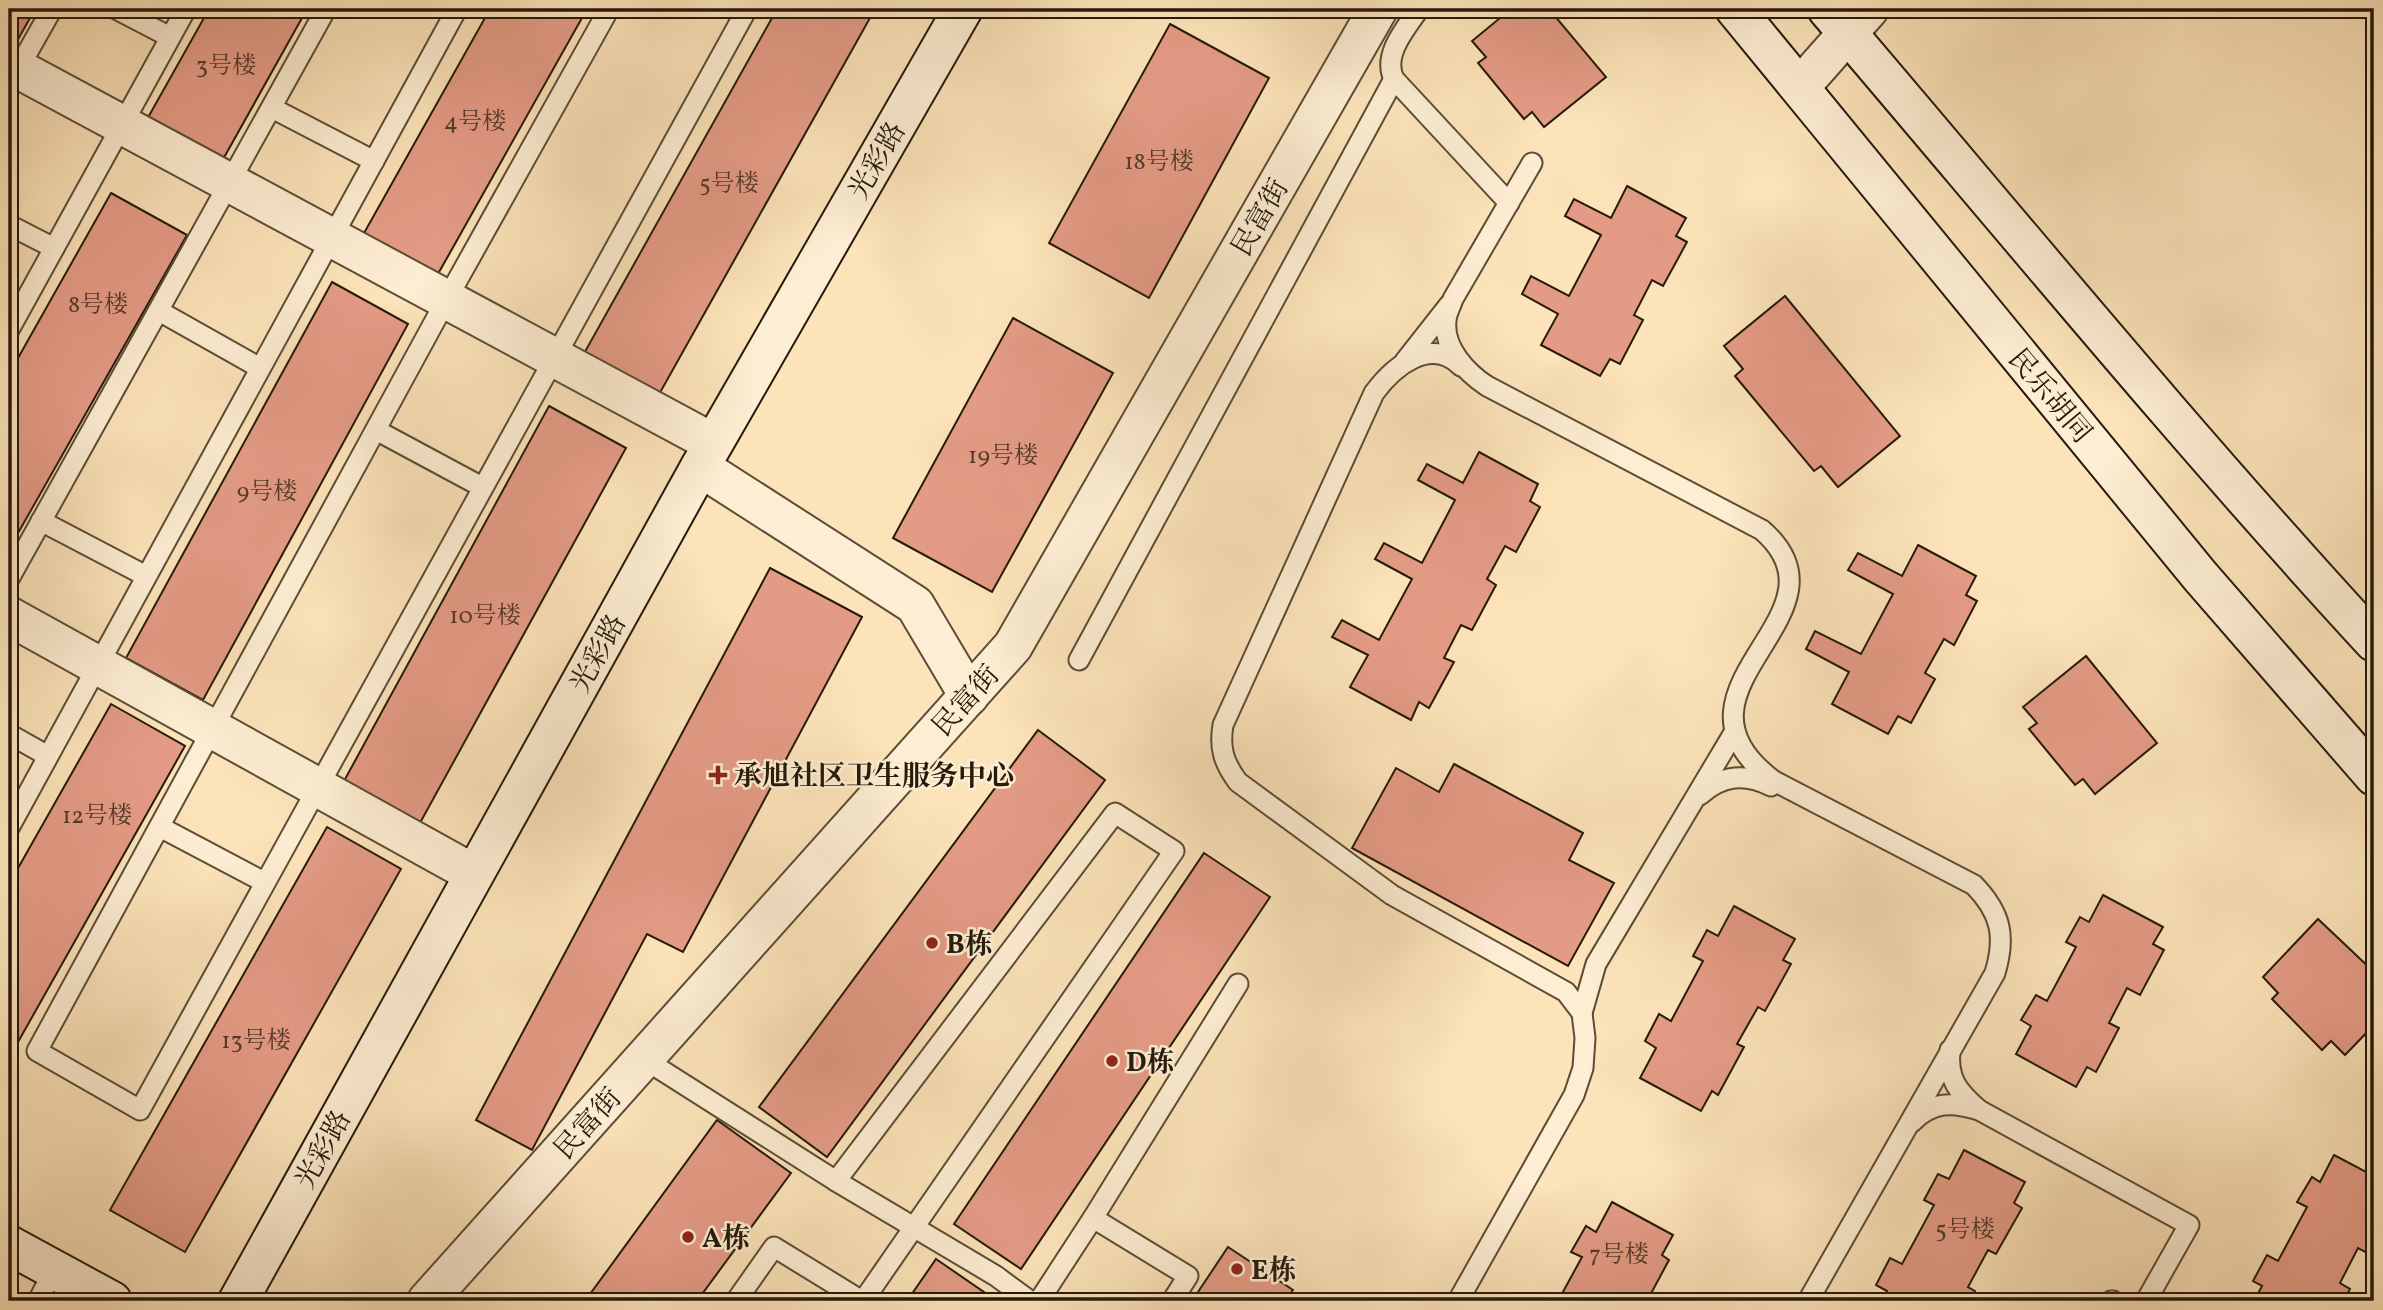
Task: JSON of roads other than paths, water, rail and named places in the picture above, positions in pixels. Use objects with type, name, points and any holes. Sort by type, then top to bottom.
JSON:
[{"type":"street","name":"光彩路","points":[[238,1301],[706,455],[963,9]]},
{"type":"street","name":"民富街","points":[[427,1301],[1013,646],[1378,9]]},
{"type":"street","name":"民乐胡同","points":[[1735,9],[2200,576],[2374,776]]},
{"type":"street","points":[[1800,87],[1848,17],[2123,361],[2276,536],[2374,642]]},
{"type":"street","points":[[13,67],[554,357],[706,455],[915,605],[969,696]]},
{"type":"street","points":[[9,617],[474,874]]},
{"type":"street","points":[[9,1245],[46,1286],[112,1301]]},
{"type":"lane","points":[[13,67],[52,9]]},
{"type":"lane","points":[[116,9],[170,37]]},
{"type":"lane","points":[[9,330],[186,9]]},
{"type":"lane","points":[[9,579],[327,9]]},
{"type":"lane","points":[[9,828],[457,9]]},
{"type":"lane","points":[[609,9],[447,299],[37,1051],[140,1110],[316,786],[747,9]]},
{"type":"lane","points":[[1419,9],[1393,50],[1390,71],[1394,79],[1509,203]]},
{"type":"lane","points":[[1079,660],[1394,79]]},
{"type":"lane","points":[[272,108],[374,161]]},
{"type":"lane","points":[[1532,163],[1453,299],[1402,364],[1385,378],[1374,393],[1228,713],[1220,745],[1226,765],[1238,782],[1260,799],[1392,895],[1566,992],[1582,1013]]},
{"type":"lane","points":[[9,225],[54,248]]},
{"type":"lane","points":[[1453,299],[1446,321],[1449,341],[1472,376]]},
{"type":"lane","points":[[159,311],[260,369]]},
{"type":"lane","points":[[1402,364],[1436,352],[1452,356],[1472,376],[1762,530],[1777,544],[1788,562],[1792,583],[1785,608],[1743,676],[1732,717],[1746,755],[1774,781],[1974,885],[1992,904],[2000,927],[2001,953],[1995,973],[1903,1130],[1808,1301]]},
{"type":"lane","points":[[376,430],[482,487]]},
{"type":"lane","points":[[41,521],[146,576]]},
{"type":"lane","points":[[1458,1301],[1574,1095],[1583,1068],[1585,1038],[1582,1013],[1596,964],[1735,731]]},
{"type":"lane","points":[[9,734],[48,756]]},
{"type":"lane","points":[[1689,806],[1722,779],[1741,776],[1760,780],[1833,820],[1854,822]]},
{"type":"lane","points":[[736,1301],[774,1247],[863,1301],[1174,851],[1115,813],[836,1181]]},
{"type":"lane","points":[[160,827],[264,882]]},
{"type":"lane","points":[[1039,1301],[1238,984]]},
{"type":"lane","points":[[1950,1049],[1950,1076],[1961,1094],[1979,1110]]},
{"type":"lane","points":[[644,1059],[836,1181],[996,1276],[1030,1301]]},
{"type":"lane","points":[[1903,1130],[1922,1112],[1939,1104],[1956,1103],[1979,1110],[2189,1225],[2146,1301]]},
{"type":"lane","points":[[1093,1218],[1188,1276],[1172,1301]]},
{"type":"place","name":"承旭社区卫生服务中心","points":[[718,775]]},
{"type":"place","name":"B栋","points":[[932,943]]},
{"type":"place","name":"D栋","points":[[1112,1061]]},
{"type":"place","name":"A栋","points":[[688,1237]]},
{"type":"place","name":"E栋","points":[[1237,1269]]}]
